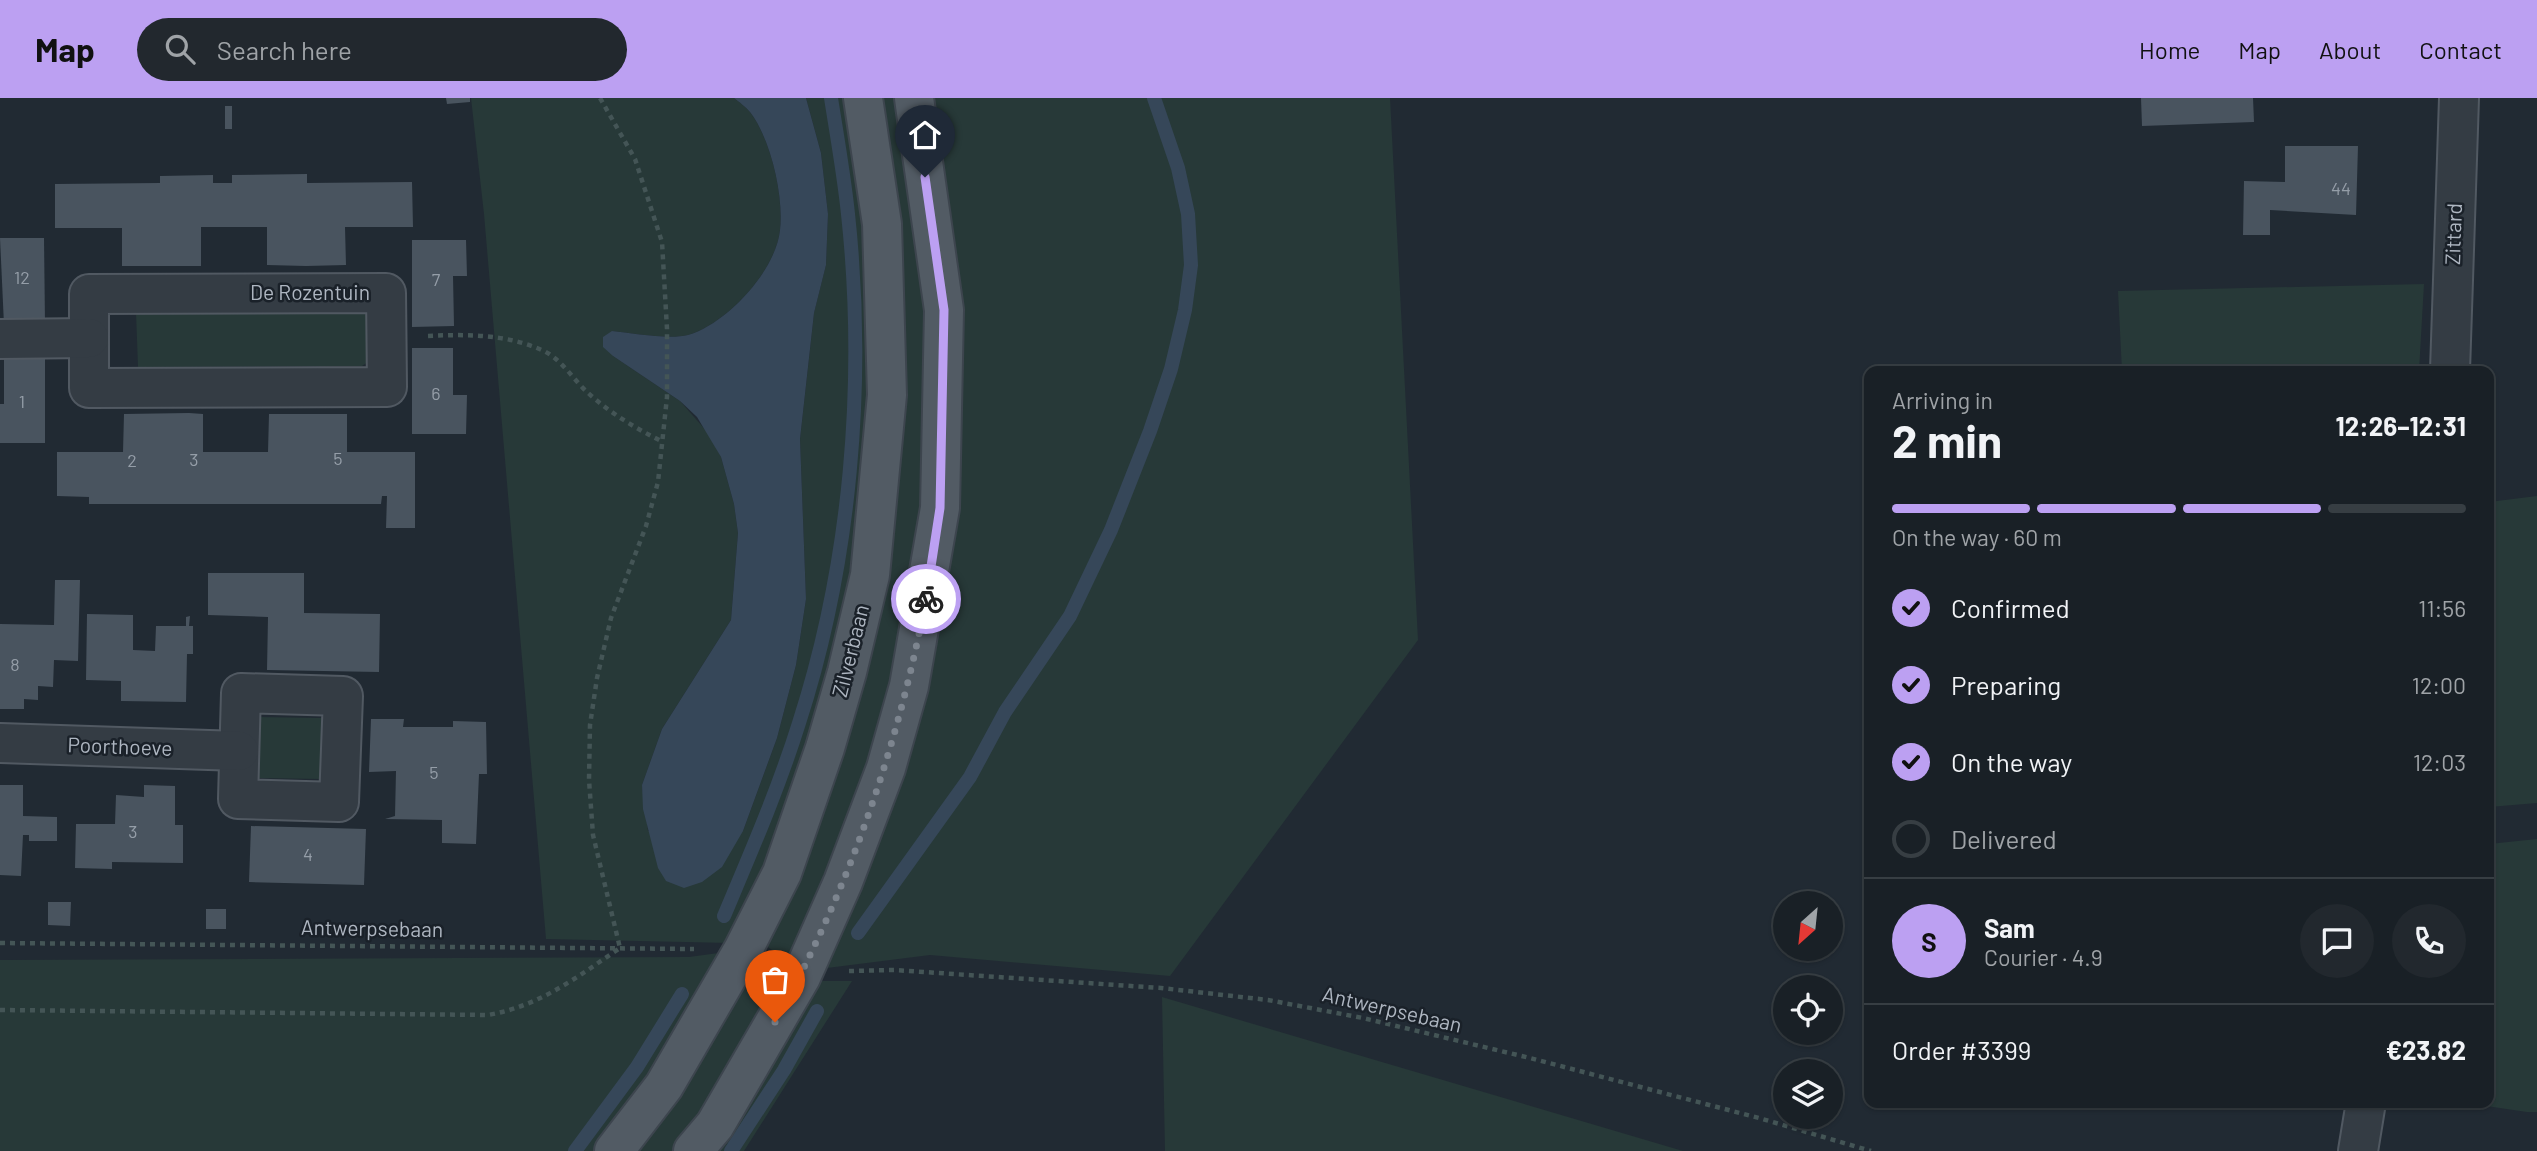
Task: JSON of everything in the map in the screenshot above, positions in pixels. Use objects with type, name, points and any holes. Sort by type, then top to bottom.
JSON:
[{"type":"main road","name":"Zilverbaan","points":[[614,1151],[664,1086],[743,950],[782,873],[825,748],[870,575],[887,395],[882,224],[863,98]]},
{"type":"main road","points":[[694,1151],[715,1125],[801,977],[843,882],[886,768],[909,686],[940,508],[944,310],[914,98]]},
{"type":"street","name":"Zittard","points":[[2450,366],[2459,98]]},
{"type":"street","name":"De Rozentuin","points":[[386,293],[387,387],[89,388],[89,338],[89,294],[386,293]]},
{"type":"street","points":[[0,339],[89,338]]},
{"type":"street","name":"Poorthoeve","points":[[0,743],[239,751]]},
{"type":"street","points":[[2358,1151],[2365,1108]]},
{"type":"path","points":[[0,1010],[488,1015],[517,1010],[558,989],[621,948],[593,835],[589,780],[590,725],[597,678],[611,618],[646,526],[658,482],[667,397],[667,329],[662,242],[635,159],[600,98]]},
{"type":"path","points":[[386,337],[475,334],[514,340],[546,352],[587,392],[628,424],[663,442]]},
{"type":"path","name":"Antwerpsebaan","points":[[0,943],[743,950]]},
{"type":"path","name":"Antwerpsebaan","points":[[894,970],[1161,988],[1282,1003],[1363,1018],[1531,1058],[1759,1118],[1871,1151]]},
{"type":"shaded area","points":[[471,98],[734,98],[750,112],[770,152],[778,185],[780,230],[769,262],[747,294],[718,320],[688,335],[661,336],[612,331],[613,356],[680,401],[709,434],[721,457],[734,504],[738,533],[731,620],[662,729],[642,785],[648,831],[743,831],[777,738],[796,665],[806,599],[800,439],[814,313],[826,265],[828,214],[821,153],[806,98],[851,98],[866,192],[874,379],[855,570],[831,680],[770,860],[731,943],[546,939],[484,214]]},
{"type":"shaded area","points":[[874,98],[903,98],[925,254],[927,470],[902,647],[868,776],[786,972],[778,967],[778,954],[762,943],[865,656]]},
{"type":"shaded area","points":[[929,98],[1390,98],[1418,640],[1170,976],[930,955],[819,969],[921,697]]},
{"type":"shaded area","points":[[2424,284],[2419,366],[2122,366],[2118,291]]},
{"type":"shaded area","points":[[359,310],[371,318],[368,362],[362,366],[138,367],[136,312]]},
{"type":"shaded area","points":[[2537,496],[2537,803],[2494,807],[2494,501]]},
{"type":"shaded area","points":[[257,717],[322,718],[321,779],[255,778]]},
{"type":"shaded area","points":[[2537,839],[2537,1112],[2494,1107],[2494,843]]},
{"type":"shaded area","points":[[726,952],[599,1151],[0,1151],[0,960],[689,957]]},
{"type":"shaded area","points":[[757,953],[765,958],[765,967],[781,982],[679,1151],[633,1151]]},
{"type":"shaded area","points":[[814,981],[852,981],[744,1151],[709,1151]]},
{"type":"shaded area","points":[[1162,997],[1683,1151],[1165,1151]]},
{"type":"water","points":[[734,98],[806,98],[821,153],[828,214],[826,265],[814,313],[800,439],[806,599],[796,665],[777,738],[743,831],[722,867],[702,882],[684,888],[666,881],[658,868],[643,809],[642,785],[662,729],[731,620],[738,533],[734,504],[721,457],[697,417],[680,401],[613,356],[603,347],[603,337],[612,331],[680,336],[703,329],[718,320],[747,294],[769,262],[780,230],[778,185],[770,152],[757,123],[748,110]]},
{"type":"building","points":[[446,98],[470,98],[470,102],[447,104]]},
{"type":"building","points":[[2141,98],[2253,98],[2254,122],[2142,126]]},
{"type":"building","points":[[225,106],[232,106],[232,129],[225,129]]},
{"type":"building","points":[[2285,146],[2358,146],[2356,215],[2270,210],[2270,235],[2243,235],[2244,181],[2285,182]]},
{"type":"building","points":[[307,174],[307,183],[412,182],[413,227],[345,227],[346,265],[306,266],[267,265],[267,227],[201,227],[201,266],[122,266],[122,228],[55,228],[55,184],[160,183],[160,176],[213,175],[213,183],[232,183],[232,175]]},
{"type":"building","points":[[0,238],[44,238],[45,324],[4,325]]},
{"type":"building","points":[[412,240],[466,240],[467,276],[453,276],[454,326],[412,327]]},
{"type":"building","points":[[412,348],[453,348],[453,395],[467,395],[466,434],[412,434]]},
{"type":"building","points":[[4,357],[45,357],[45,443],[0,443],[0,404],[4,404]]},
{"type":"building","points":[[124,414],[203,414],[203,452],[268,452],[269,414],[347,414],[347,452],[415,452],[415,528],[386,528],[387,496],[382,496],[381,504],[89,504],[89,497],[57,496],[57,452],[123,452]]},
{"type":"building","points":[[208,573],[304,573],[304,613],[380,614],[379,672],[267,670],[268,617],[208,615]]},
{"type":"building","points":[[55,580],[80,580],[78,661],[54,660],[53,687],[38,686],[38,700],[24,699],[24,709],[0,709],[0,624],[54,625]]},
{"type":"building","points":[[87,614],[133,615],[133,650],[155,651],[156,626],[186,626],[186,617],[190,616],[189,626],[193,626],[193,654],[187,654],[186,702],[121,701],[121,681],[86,680]]},
{"type":"building","points":[[371,719],[404,719],[403,727],[453,727],[453,721],[486,722],[487,774],[479,774],[476,844],[442,843],[442,820],[385,819],[395,816],[396,771],[369,772]]},
{"type":"building","points":[[0,785],[23,785],[23,816],[57,817],[57,841],[29,841],[29,835],[23,835],[21,876],[0,875]]},
{"type":"building","points":[[144,785],[175,786],[175,825],[183,825],[183,863],[112,862],[112,869],[75,868],[76,824],[115,824],[116,795],[144,797]]},
{"type":"building","points":[[251,826],[366,829],[364,885],[249,882]]},
{"type":"building","points":[[48,902],[71,902],[70,926],[48,925]]},
{"type":"building","points":[[206,909],[226,909],[226,929],[206,929]]},
{"type":"waterway","points":[[724,916],[773,797],[799,723],[817,662],[842,535],[850,471],[855,342],[848,214],[831,98]]},
{"type":"waterway","points":[[858,933],[970,777],[1005,712],[1070,616],[1111,530],[1150,431],[1171,369],[1185,310],[1191,265],[1188,214],[1178,168],[1154,98]]},
{"type":"waterway","points":[[575,1151],[637,1067],[682,994]]},
{"type":"waterway","points":[[731,1151],[784,1070],[817,1011]]},
{"type":"way so far","points":[[775,1022],[801,977],[843,882],[886,768],[909,686],[926,599]]},
{"type":"route","points":[[925,177],[944,310],[940,508],[926,599]]}]
